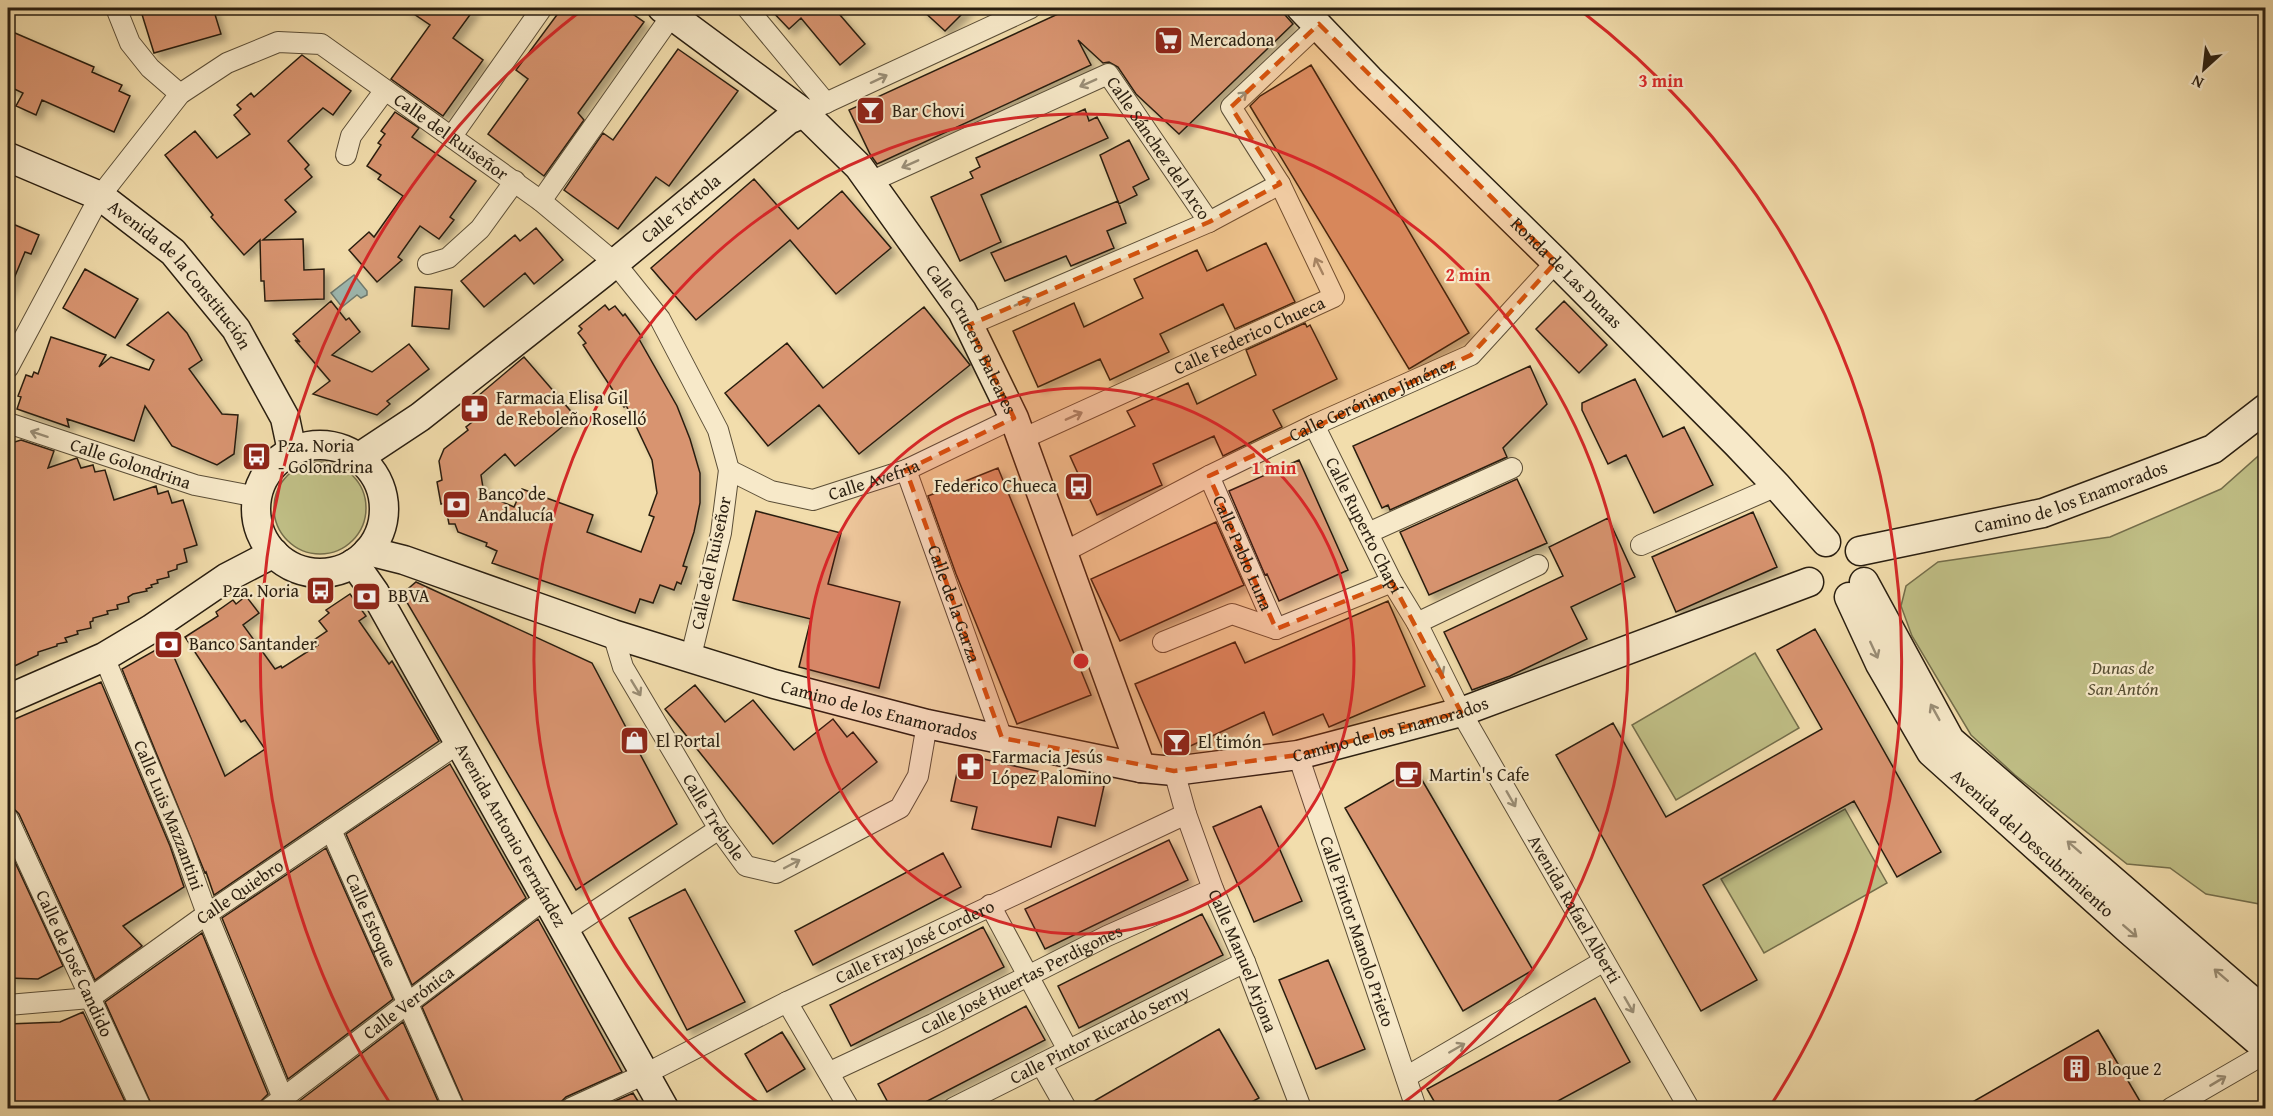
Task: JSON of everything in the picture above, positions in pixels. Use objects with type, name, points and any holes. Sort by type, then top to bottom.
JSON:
[{"type":"street","points":[[116,8],[130,42],[150,68],[180,94]]},
{"type":"street","points":[[452,136],[542,8]]},
{"type":"street","points":[[747,8],[815,108]]},
{"type":"street","name":"Calle Tórtola","points":[[358,458],[420,417],[615,263],[788,120],[1031,8]]},
{"type":"street","points":[[541,201],[667,11]]},
{"type":"street","name":"Calle Crucero Baleares","points":[[667,11],[815,108],[962,311],[1017,429],[1064,552],[1141,768]]},
{"type":"street","name":"Calle Federico Chueca","points":[[1017,429],[1334,297],[1280,184],[1231,106],[1310,16]]},
{"type":"street","name":"Ronda de Las Dunas","points":[[1310,16],[1369,79],[1557,262],[1777,486],[1826,542]]},
{"type":"street","name":"Calle del Ruiseñor","points":[[8,368],[100,196],[180,94],[227,63],[278,42],[321,44],[541,201],[615,263],[660,319],[718,430],[729,470],[721,533],[690,660]]},
{"type":"street","name":"Calle Sánchez del Arco","points":[[870,182],[1108,74],[1209,222],[969,326]]},
{"type":"street","points":[[346,155],[351,136],[385,90]]},
{"type":"street","name":"Avenida de la Constitución","points":[[8,157],[100,196],[173,252],[236,329],[285,418],[292,450]]},
{"type":"street","points":[[428,264],[448,258],[480,229],[515,181]]},
{"type":"street","points":[[1209,222],[1280,184]]},
{"type":"street","name":"Calle Gerónimo Jiménez","points":[[1064,552],[1209,476],[1314,425],[1471,355],[1557,262]]},
{"type":"street","name":"Camino de los Enamorados","points":[[1860,552],[2043,513],[2213,449],[2265,408]]},
{"type":"street","name":"Calle Golondrina","points":[[8,423],[195,485],[256,497]]},
{"type":"street","name":"Calle Ruperto Chapí","points":[[1314,425],[1392,582],[1417,623],[1461,712]]},
{"type":"street","name":"Calle Avefria","points":[[729,470],[771,491],[813,500],[906,470],[1017,429]]},
{"type":"street","points":[[309,445],[327,445],[343,449],[358,458],[371,471],[379,486],[383,502],[383,520],[377,537],[361,557],[339,570],[321,573],[288,564],[274,554],[258,527],[256,512],[256,497],[268,470],[279,458],[292,450],[309,445]]},
{"type":"street","points":[[1368,533],[1512,468]]},
{"type":"street","name":"Calle de la Garza","points":[[906,470],[1002,738]]},
{"type":"street","name":"Calle Pablo Luna","points":[[1209,476],[1276,629]]},
{"type":"street","points":[[1641,545],[1777,486]]},
{"type":"street","points":[[1844,541],[1860,552],[1866,567],[1857,590],[1831,599],[1814,590],[1807,573],[1811,554],[1826,542],[1844,541]]},
{"type":"street","points":[[8,699],[104,657],[151,629],[226,578],[274,554]]},
{"type":"street","name":"Camino de los Enamorados","points":[[361,557],[414,564],[690,660],[774,684],[927,724],[1141,768],[1174,771],[1298,755],[1461,712],[1809,582]]},
{"type":"street","name":"Avenida Antonio Fernández","points":[[361,557],[375,593],[664,1108]]},
{"type":"street","points":[[1417,623],[1538,565]]},
{"type":"street","points":[[1163,642],[1232,614],[1276,629],[1392,582]]},
{"type":"street","name":"Avenida del Descubrimiento","points":[[1857,590],[1950,740],[2265,1013]]},
{"type":"street","name":"Avenida del Descubrimiento","points":[[1857,590],[1880,664],[1931,752],[2121,923],[2265,1048]]},
{"type":"street","name":"Calle Trébole","points":[[613,634],[623,667],[719,829],[746,866],[776,873],[900,808],[918,776],[927,724]]},
{"type":"street","name":"Calle Luis Mazzantini","points":[[104,657],[181,842],[280,1106]]},
{"type":"street","name":"Avenida Rafael Alberti","points":[[1461,712],[1689,1108]]},
{"type":"street","name":"Calle Quiebro","points":[[90,998],[207,914],[459,743]]},
{"type":"street","name":"Calle Pintor Manolo Prieto","points":[[1298,755],[1416,1108]]},
{"type":"street","name":"Calle Manuel Arjona","points":[[1174,771],[1186,814],[1213,889],[1245,962],[1301,1108]]},
{"type":"street","name":"Calle Fray José Cordero","points":[[571,1108],[990,905],[1186,814]]},
{"type":"street","name":"Calle de José Candido","points":[[8,819],[141,1108]]},
{"type":"street","points":[[565,931],[719,829]]},
{"type":"street","name":"Calle Estoque","points":[[331,831],[454,1108]]},
{"type":"street","name":"Calle José Huertas Perdigones","points":[[830,1072],[933,1024],[1107,936],[1213,889]]},
{"type":"street","name":"Calle Verónica","points":[[280,1106],[408,1001],[546,898]]},
{"type":"street","points":[[990,905],[1068,1050]]},
{"type":"street","points":[[1406,1077],[1604,961]]},
{"type":"street","name":"Calle Pintor Ricardo Serny","points":[[953,1108],[1245,962]]},
{"type":"street","points":[[8,1005],[90,998]]},
{"type":"street","points":[[788,1002],[849,1108]]},
{"type":"street","points":[[2171,1108],[2265,1053]]},
{"type":"street","points":[[1041,1064],[1066,1108]]},
{"type":"highlighted area","points":[[1319,24],[1556,262],[1471,355],[1209,476],[1276,629],[1392,582],[1461,712],[1298,755],[1174,771],[1002,738],[906,470],[1014,418],[969,325],[1209,222],[1280,184],[1231,107]]},
{"type":"green space","name":"Dunas de San Antón","points":[[2265,450],[2265,905],[2206,894],[2170,868],[2127,864],[2015,775],[1971,735],[1912,636],[1901,606],[1906,586],[1938,562],[2110,537],[2221,489]]},
{"type":"green space","points":[[320,462],[337,466],[352,476],[362,491],[366,508],[362,525],[352,540],[337,550],[320,554],[303,550],[288,540],[278,525],[274,508],[278,491],[288,476],[303,466]]},
{"type":"green space","points":[[1755,653],[1799,728],[1676,800],[1632,725]]},
{"type":"green space","points":[[1845,809],[1887,883],[1764,953],[1721,879]]},
{"type":"water","points":[[354,275],[367,291],[367,295],[361,298],[357,295],[342,307],[331,293]]},
{"type":"building","points":[[140,8],[213,8],[221,34],[154,53]]},
{"type":"building","points":[[405,8],[475,8],[453,38],[483,60],[443,116],[391,79],[430,25]]},
{"type":"building","points":[[562,8],[624,8],[644,22],[578,113],[584,120],[544,176],[488,134],[528,79],[516,70]]},
{"type":"building","points":[[769,8],[834,8],[865,44],[840,65],[801,18],[789,29]]},
{"type":"building","points":[[920,8],[968,8],[945,31]]},
{"type":"building","points":[[1071,8],[1279,8],[1293,24],[1179,134],[1136,94],[1118,67],[1109,62],[1103,63],[1078,40],[1091,65],[877,164],[849,110]]},
{"type":"building","points":[[8,30],[94,67],[92,72],[122,85],[119,91],[130,96],[114,132],[42,100],[36,115],[16,106],[23,93],[8,86]]},
{"type":"building","points":[[678,49],[738,91],[669,186],[656,177],[618,229],[564,190],[603,133],[613,140]]},
{"type":"building","points":[[302,55],[351,91],[333,115],[323,108],[288,141],[309,165],[305,169],[312,177],[285,200],[296,212],[263,240],[303,239],[304,270],[324,269],[324,299],[265,301],[264,281],[261,281],[260,240],[244,255],[211,217],[213,215],[165,155],[195,131],[217,158],[250,134],[234,115],[241,109],[237,105],[251,93],[254,97]]},
{"type":"building","points":[[1311,65],[1469,333],[1409,369],[1250,106],[1260,96]]},
{"type":"building","points":[[1085,109],[1089,121],[1097,117],[1108,138],[981,195],[1001,242],[960,261],[931,197],[973,178],[970,172],[980,167],[976,158]]},
{"type":"building","points":[[395,112],[419,128],[412,137],[476,181],[450,217],[454,220],[439,239],[420,226],[398,257],[402,260],[377,282],[349,250],[369,232],[374,237],[403,196],[378,179],[381,175],[367,166],[381,145],[378,143],[385,134],[381,131]]},
{"type":"building","points":[[1129,140],[1149,179],[1133,187],[1137,195],[1119,204],[1100,155]]},
{"type":"building","points":[[754,179],[798,229],[842,191],[891,248],[836,294],[790,240],[696,320],[651,268]]},
{"type":"building","points":[[1118,201],[1126,223],[1107,231],[1114,248],[1071,266],[1066,256],[1005,281],[991,253]]},
{"type":"building","points":[[8,222],[39,235],[31,254],[25,252],[8,293]]},
{"type":"building","points":[[536,228],[563,260],[534,284],[525,273],[484,307],[461,281],[515,235],[520,241]]},
{"type":"building","points":[[1266,243],[1295,302],[1235,329],[1223,304],[1160,334],[1169,352],[1110,380],[1100,359],[1038,387],[1013,331],[1074,303],[1084,327],[1143,298],[1134,279],[1197,250],[1207,271]]},
{"type":"building","points":[[85,269],[138,299],[115,338],[63,308]]},
{"type":"building","points":[[415,287],[452,290],[449,329],[412,326]]},
{"type":"building","points":[[331,301],[346,320],[349,318],[360,332],[332,355],[372,372],[409,344],[429,369],[387,401],[390,404],[377,415],[313,394],[330,381],[295,340],[300,342],[293,334]]},
{"type":"building","points":[[1564,301],[1607,345],[1579,373],[1536,329]]},
{"type":"building","points":[[605,305],[609,310],[615,306],[623,316],[625,314],[642,337],[639,339],[677,406],[700,473],[700,503],[683,566],[687,567],[681,584],[677,582],[674,590],[660,585],[653,603],[640,599],[635,613],[492,563],[497,551],[486,546],[487,543],[458,532],[455,524],[449,524],[445,503],[441,504],[437,482],[442,480],[439,461],[444,449],[468,430],[466,427],[476,419],[465,407],[524,357],[575,416],[515,466],[505,454],[481,475],[484,494],[514,507],[522,489],[593,515],[587,532],[641,552],[654,517],[649,515],[657,493],[652,460],[626,405],[624,407],[583,345],[586,343],[578,333],[582,329],[579,326]]},
{"type":"building","points":[[924,307],[970,365],[859,454],[819,405],[768,446],[725,393],[787,343],[823,388]]},
{"type":"building","points":[[168,312],[187,333],[202,360],[189,369],[222,414],[238,415],[234,454],[217,465],[172,446],[145,406],[134,441],[67,419],[69,427],[17,409],[21,397],[18,396],[26,375],[32,377],[34,372],[38,374],[51,337],[106,355],[99,367],[111,357],[149,370],[154,360],[127,345]]},
{"type":"building","points":[[1305,323],[1307,327],[1310,325],[1337,379],[1273,410],[1282,427],[1223,456],[1214,436],[1153,464],[1162,485],[1097,515],[1070,456],[1135,426],[1127,411],[1188,383],[1197,404],[1256,375],[1246,350]]},
{"type":"building","points":[[1530,366],[1547,404],[1503,448],[1507,457],[1390,510],[1388,505],[1382,508],[1353,446]]},
{"type":"building","points":[[1635,379],[1663,437],[1684,427],[1713,485],[1654,513],[1626,455],[1608,464],[1582,410],[1582,403]]},
{"type":"building","points":[[21,440],[54,451],[48,468],[77,458],[81,468],[93,465],[95,472],[105,470],[114,500],[156,486],[158,494],[168,491],[172,503],[183,500],[197,545],[184,549],[187,562],[177,565],[177,569],[168,572],[169,577],[157,580],[158,583],[151,585],[152,587],[146,589],[147,591],[128,597],[129,602],[117,605],[118,609],[107,611],[108,614],[93,618],[90,622],[91,628],[77,631],[78,634],[65,638],[67,642],[38,652],[38,655],[8,669],[8,444]]},
{"type":"building","points":[[1299,460],[1348,570],[1279,601],[1267,574],[1265,575],[1229,491]]},
{"type":"building","points":[[998,468],[1091,695],[1017,724],[956,574],[928,496]]},
{"type":"building","points":[[1517,479],[1547,543],[1429,595],[1400,532]]},
{"type":"building","points":[[756,511],[841,533],[828,584],[900,602],[879,688],[799,667],[811,619],[733,600]]},
{"type":"building","points":[[1753,512],[1777,567],[1676,612],[1652,557]]},
{"type":"building","points":[[1608,518],[1635,577],[1571,607],[1587,639],[1510,676],[1472,690],[1444,632],[1563,576],[1549,547]]},
{"type":"building","points":[[1216,522],[1244,585],[1120,641],[1091,579]]},
{"type":"building","points":[[416,582],[592,663],[677,824],[576,890],[402,594]]},
{"type":"building","points":[[350,594],[366,616],[359,621],[389,664],[392,661],[439,741],[214,895],[122,669],[168,643],[225,776],[265,749],[245,720],[241,722],[185,637],[218,616],[216,612],[233,600],[236,604],[246,596],[259,613],[243,625],[275,669],[281,666],[282,668],[318,645],[314,640],[327,631],[319,621],[329,613],[326,610]]},
{"type":"building","points":[[1388,601],[1425,686],[1329,727],[1323,714],[1273,735],[1264,712],[1173,754],[1165,754],[1135,684],[1235,642],[1245,663]]},
{"type":"building","points":[[1815,629],[1941,852],[1897,877],[1854,801],[1703,885],[1757,980],[1701,1011],[1556,755],[1613,723],[1666,817],[1822,729],[1777,650]]},
{"type":"building","points":[[101,682],[170,846],[184,887],[123,926],[142,946],[95,980],[19,814],[8,807],[8,722]]},
{"type":"building","points":[[695,685],[725,722],[753,700],[794,750],[833,719],[847,737],[853,732],[877,762],[773,844],[665,709]]},
{"type":"building","points":[[961,754],[1104,786],[1095,826],[1058,817],[1051,847],[972,829],[977,807],[951,801]]},
{"type":"building","points":[[450,764],[526,898],[412,985],[346,834]]},
{"type":"building","points":[[1415,768],[1533,970],[1463,1011],[1345,808]]},
{"type":"building","points":[[1261,806],[1302,901],[1254,922],[1213,827]]},
{"type":"building","points":[[1169,840],[1188,880],[1045,949],[1025,909]]},
{"type":"building","points":[[8,847],[63,966],[38,979],[8,978]]},
{"type":"building","points":[[326,848],[393,999],[288,1079],[222,918]]},
{"type":"building","points":[[943,853],[961,887],[813,965],[795,931]]},
{"type":"building","points":[[685,889],[745,1002],[687,1030],[629,918]]},
{"type":"building","points":[[1202,914],[1223,955],[1079,1028],[1058,986]]},
{"type":"building","points":[[538,919],[622,1072],[566,1097],[559,1108],[466,1108],[422,1007]]},
{"type":"building","points":[[983,927],[1004,967],[851,1046],[830,1005]]},
{"type":"building","points":[[202,933],[268,1094],[254,1108],[153,1108],[105,1002]]},
{"type":"building","points":[[1328,960],[1365,1049],[1316,1069],[1279,980]]},
{"type":"building","points":[[1595,998],[1630,1062],[1545,1108],[1438,1108],[1427,1089]]},
{"type":"building","points":[[1026,1006],[1045,1040],[914,1108],[891,1108],[878,1084]]},
{"type":"building","points":[[83,1012],[128,1108],[8,1108],[8,1024],[60,1022]]},
{"type":"building","points":[[403,1022],[441,1108],[299,1108],[298,1102]]},
{"type":"building","points":[[1219,1029],[1259,1098],[1241,1108],[1082,1108]]},
{"type":"building","name":"Bloque 2","points":[[2098,1030],[2144,1108],[1962,1108]]},
{"type":"building","points":[[782,1032],[805,1069],[767,1092],[745,1054]]},
{"type":"building","points":[[633,1093],[642,1108],[599,1108]]},
{"type":"place","name":"Mercadona","points":[[1169,40]]},
{"type":"place","name":"Bar Chovi","points":[[871,111]]},
{"type":"place","name":"Farmacia Elisa Gil de Reboleño Roselló","points":[[475,408]]},
{"type":"place","name":"Pza. Noria - Golondrina","points":[[257,456]]},
{"type":"place","name":"Federico Chueca","points":[[1078,486]]},
{"type":"place","name":"Banco de Andalucía","points":[[457,504]]},
{"type":"place","name":"Pza. Noria","points":[[320,591]]},
{"type":"place","name":"BBVA","points":[[367,596]]},
{"type":"place","name":"Banco Santander","points":[[168,644]]},
{"type":"place","name":"El Portal","points":[[635,741]]},
{"type":"place","name":"El timón","points":[[1177,742]]},
{"type":"place","name":"Farmacia Jesús López Palomino","points":[[971,767]]},
{"type":"place","name":"Martin's Cafe","points":[[1408,775]]},
{"type":"place","name":"Bloque 2","points":[[2076,1069]]}]
